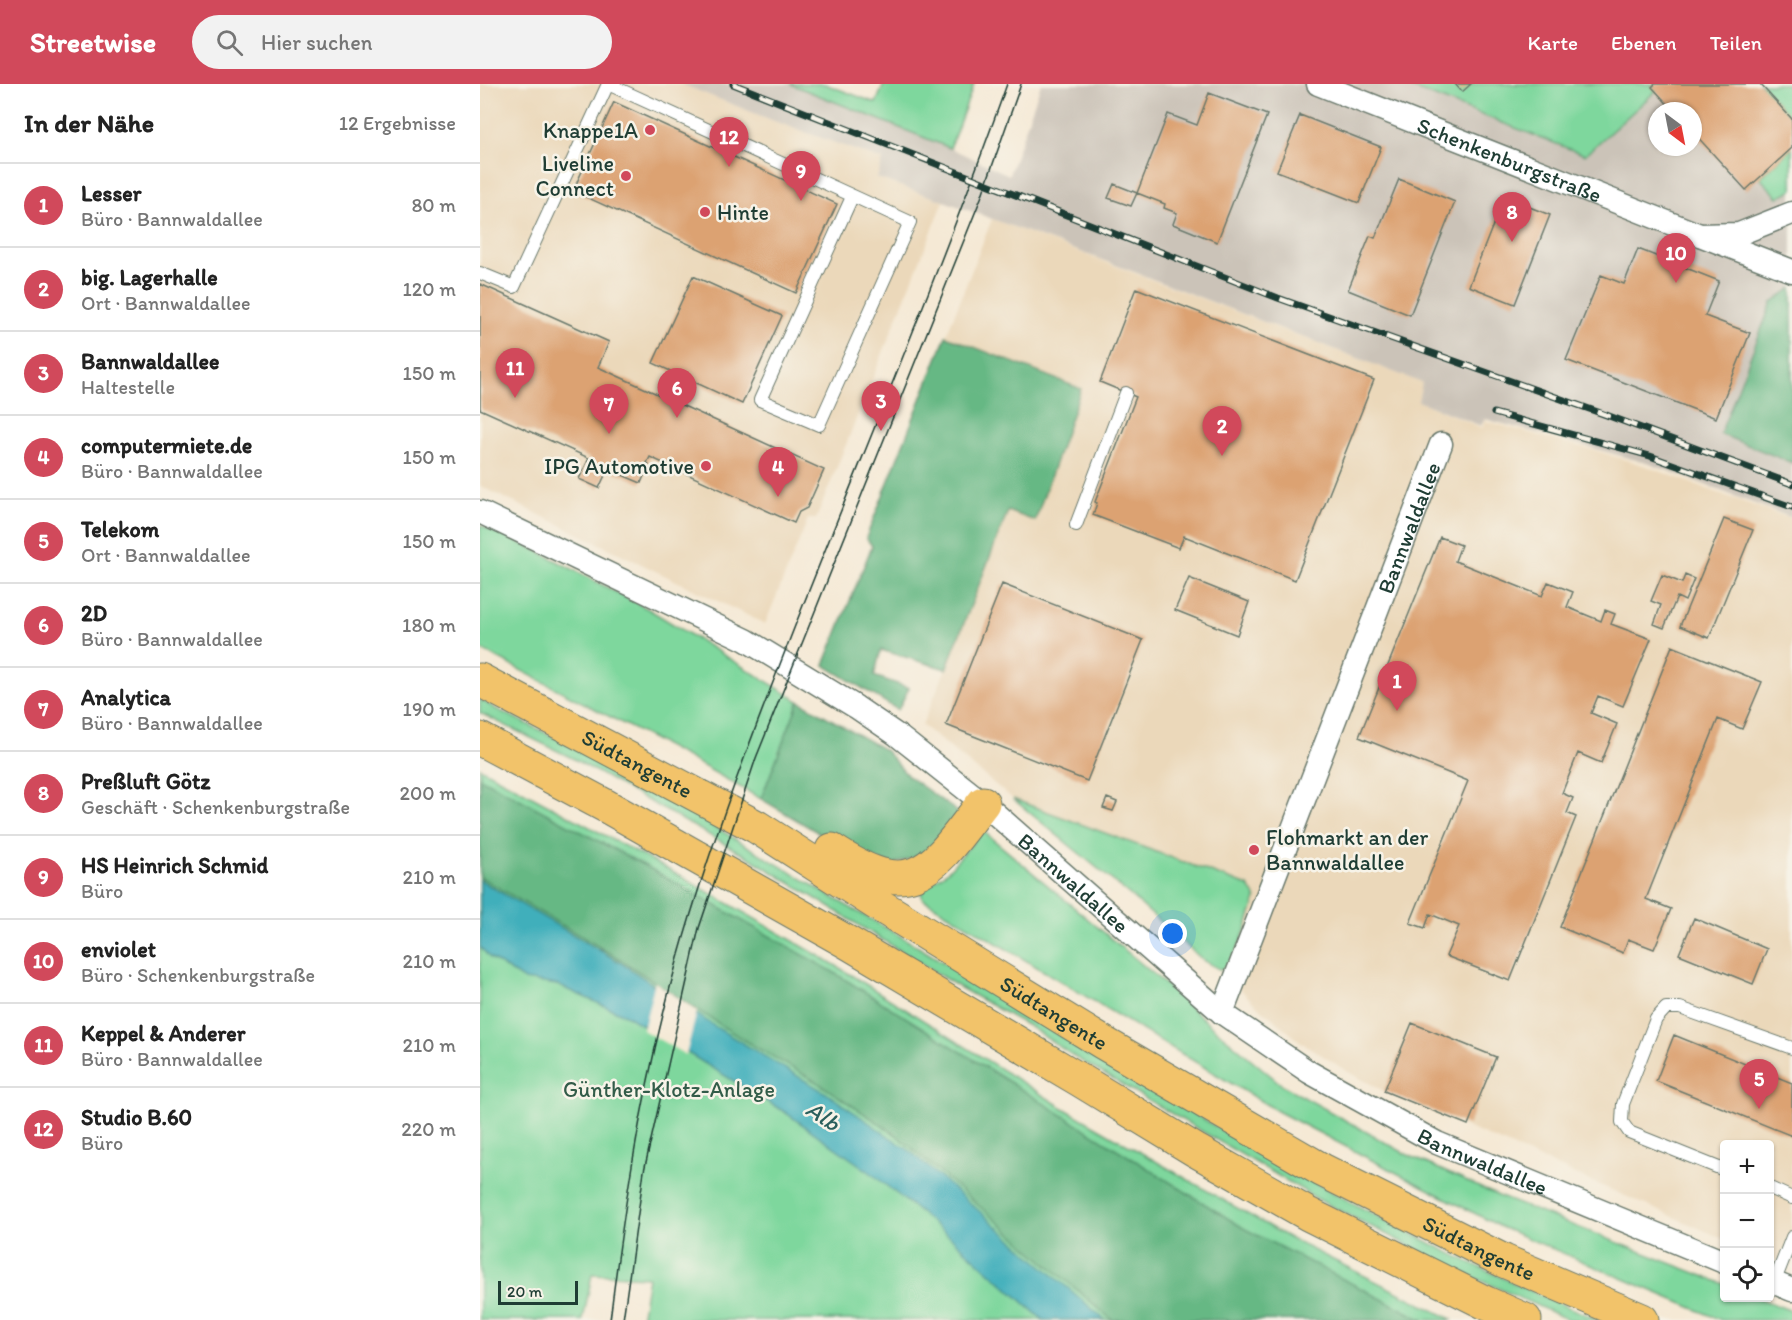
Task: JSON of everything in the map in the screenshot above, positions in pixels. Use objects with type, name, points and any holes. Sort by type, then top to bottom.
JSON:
[{"type":"highway","name":"Südtangente","points":[[480,680],[757,827],[1112,1048],[1322,1170],[1504,1261],[1642,1320]]},
{"type":"highway","name":"Südtangente","points":[[480,740],[606,806],[847,942],[1308,1215],[1525,1320]]},
{"type":"highway","points":[[757,827],[822,843],[867,871],[889,877],[900,877],[919,872],[937,861],[983,803]]},
{"type":"street","name":"Schenkenburgstraße","points":[[1318,84],[1792,271]]},
{"type":"street","name":"Schenkenburgstraße","points":[[1700,235],[1739,234],[1792,213]]},
{"type":"street","name":"Bannwaldallee","points":[[1222,1013],[1441,444]]},
{"type":"street","name":"Bannwaldallee","points":[[480,512],[746,640],[897,735],[983,803],[1222,1013],[1309,1072],[1437,1143],[1720,1260]]},
{"type":"lane","points":[[480,273],[513,287],[608,84],[910,222],[819,425],[760,400],[852,197]]},
{"type":"lane","points":[[1076,525],[1126,408],[1126,393]]},
{"type":"lane","points":[[1720,1168],[1629,1132],[1622,1122],[1623,1104],[1656,1019],[1666,1008],[1680,1008],[1792,1048]]},
{"type":"lane","points":[[1774,1190],[1792,1197]]},
{"type":"lane","points":[[1779,1285],[1792,1237]]},
{"type":"shaded area","points":[[480,84],[681,84],[774,121],[883,160],[877,178],[944,201],[816,519],[808,519],[765,624],[480,486]]},
{"type":"shaded area","points":[[681,84],[790,84],[950,148],[1009,175],[1041,84],[1775,84],[1792,104],[1792,288],[1772,302],[1747,444],[1792,463],[1792,518],[1647,463],[1485,419],[1481,426],[1418,401],[1422,383],[1134,272],[877,178],[883,160],[774,121]]},
{"type":"shaded area","points":[[992,219],[1422,383],[1418,401],[1482,428],[1485,421],[1593,450],[1646,466],[1792,519],[1792,1265],[1774,1258],[1774,1140],[1720,1140],[1720,1237],[1384,1091],[1301,1042],[1255,1004],[1221,970],[1228,964],[1248,886],[1013,799],[922,725],[1008,511],[1035,521],[1081,390],[946,336]]},
{"type":"green space","points":[[790,84],[825,84],[876,103],[884,84],[974,84],[950,148]]},
{"type":"green space","points":[[1402,84],[1655,84],[1652,87],[1656,91],[1585,155]]},
{"type":"green space","points":[[1760,84],[1792,84],[1792,119]]},
{"type":"green space","points":[[1792,148],[1792,190],[1778,197],[1760,178]]},
{"type":"green space","points":[[1792,288],[1792,463],[1720,434],[1772,302]]},
{"type":"green space","points":[[946,336],[1081,389],[1035,521],[1008,511],[946,669],[881,650],[874,676],[909,688],[898,710],[824,665],[872,546],[866,538]]},
{"type":"green space","points":[[480,525],[538,551],[650,610],[799,701],[761,799],[689,758],[480,649]]},
{"type":"green space","points":[[480,699],[577,749],[696,816],[1159,1093],[1331,1192],[1508,1281],[1599,1320],[1569,1320],[1453,1268],[1323,1202],[1078,1059],[1030,1027],[959,987],[750,858],[572,758],[480,713]]},
{"type":"green space","points":[[799,701],[885,750],[908,776],[959,813],[928,853],[891,865],[841,846],[761,799]]},
{"type":"green space","name":"Günther-Klotz-Anlage","points":[[480,768],[684,878],[835,965],[1060,1106],[1291,1239],[1453,1320],[641,1320],[648,1277],[592,1274],[583,1320],[480,1320]]},
{"type":"green space","points":[[480,778],[651,869],[833,972],[1245,1229],[1423,1320],[1112,1320],[895,1134],[818,1083],[742,1039],[616,957],[480,877]]},
{"type":"green space","points":[[1013,799],[1248,886],[1256,899],[1234,955],[1221,970],[1204,961],[1130,895]]},
{"type":"green space","points":[[983,831],[1282,1085],[1406,1154],[1503,1198],[1720,1282],[1720,1302],[1768,1302],[1792,1311],[1792,1320],[1721,1320],[1501,1227],[1279,1112],[923,899],[921,893],[928,885],[948,871]]},
{"type":"water","name":"Alb","points":[[480,880],[618,961],[719,1029],[826,1093],[910,1151],[1105,1320],[1043,1320],[955,1241],[871,1173],[786,1113],[627,1016],[557,985],[524,980],[490,958],[480,947]]},
{"type":"pier","points":[[655,982],[697,1011],[686,1055],[643,1030]]},
{"type":"building","points":[[1455,84],[1471,84],[1462,92]]},
{"type":"building","points":[[1655,84],[1760,84],[1792,119],[1792,148],[1746,190],[1702,142],[1702,102],[1666,102],[1652,87]]},
{"type":"building","points":[[1209,93],[1267,115],[1217,242],[1173,224],[1177,213],[1164,208],[1165,204],[1137,193],[1168,114],[1197,125]]},
{"type":"building","points":[[614,102],[837,204],[796,293],[573,191]]},
{"type":"building","points":[[1300,115],[1381,147],[1359,203],[1277,171]]},
{"type":"building","points":[[1399,179],[1455,202],[1410,315],[1348,290],[1370,236],[1375,238]]},
{"type":"building","points":[[1114,184],[1137,193],[1131,206],[1108,198]]},
{"type":"building","points":[[1504,197],[1550,215],[1515,304],[1469,286]]},
{"type":"building","points":[[1638,249],[1719,281],[1705,316],[1750,333],[1716,418],[1566,360],[1601,275],[1624,284]]},
{"type":"building","points":[[693,276],[782,316],[742,404],[653,363]]},
{"type":"building","points":[[480,284],[609,342],[598,367],[824,470],[807,508],[799,512],[794,523],[650,457],[641,483],[608,469],[599,488],[579,479],[589,458],[480,409]]},
{"type":"building","points":[[1136,288],[1374,380],[1295,580],[1184,536],[1179,548],[1093,515],[1097,503],[1095,502],[1136,397],[1100,382]]},
{"type":"building","points":[[1724,519],[1753,530],[1709,638],[1680,626]]},
{"type":"building","points":[[1440,537],[1461,545],[1455,561],[1542,596],[1548,582],[1573,592],[1567,607],[1601,621],[1605,610],[1615,614],[1611,624],[1651,639],[1623,706],[1598,696],[1591,713],[1617,724],[1601,763],[1578,753],[1562,793],[1573,798],[1567,813],[1576,817],[1510,981],[1446,956],[1459,926],[1430,914],[1425,928],[1410,923],[1468,781],[1359,737]]},
{"type":"building","points":[[1662,575],[1682,583],[1685,575],[1694,579],[1685,601],[1677,597],[1664,628],[1654,624],[1661,605],[1651,601]]},
{"type":"building","points":[[1189,578],[1249,602],[1237,635],[1175,610]]},
{"type":"building","points":[[1002,584],[1143,640],[1087,781],[946,725]]},
{"type":"building","points":[[1672,646],[1762,682],[1742,729],[1718,719],[1646,899],[1671,909],[1654,949],[1628,939],[1623,953],[1560,927]]},
{"type":"building","points":[[1107,798],[1117,802],[1113,811],[1103,808]]},
{"type":"building","points":[[1694,918],[1767,949],[1753,984],[1679,954]]},
{"type":"building","points":[[1412,1023],[1496,1057],[1468,1125],[1384,1091]]},
{"type":"building","points":[[1674,1035],[1792,1083],[1792,1136],[1656,1081]]},
{"type":"tram line","points":[[610,1320],[626,1203],[646,1088],[678,959],[709,858],[763,707],[933,282],[1007,84]]},
{"type":"tram line","points":[[623,1320],[644,1171],[699,928],[756,758],[981,198],[1021,84]]},
{"type":"railway","points":[[733,84],[1278,298],[1792,484]]},
{"type":"railway","points":[[1494,413],[1650,456],[1792,507]]},
{"type":"place","name":"Knappe1A","points":[[650,130]]},
{"type":"place","name":"Studio B.60","points":[[729,167]]},
{"type":"place","name":"Liveline Connect","points":[[626,176]]},
{"type":"place","name":"HS Heinrich Schmid","points":[[801,201]]},
{"type":"place","name":"Hinte","points":[[705,212]]},
{"type":"place","name":"Preßluft Götz","points":[[1512,242]]},
{"type":"place","name":"enviolet","points":[[1676,283]]},
{"type":"place","name":"Keppel & Anderer","points":[[515,398]]},
{"type":"place","name":"2D","points":[[677,418]]},
{"type":"place","name":"Bannwaldallee","points":[[881,431]]},
{"type":"place","name":"Analytica","points":[[609,434]]},
{"type":"place","name":"big. Lagerhalle","points":[[1222,456]]},
{"type":"place","name":"IPG Automotive","points":[[706,466]]},
{"type":"place","name":"computermiete.de","points":[[778,497]]},
{"type":"place","name":"Lesser","points":[[1397,711]]},
{"type":"place","name":"Flohmarkt an der Bannwaldallee","points":[[1254,850]]},
{"type":"place","name":"Telekom","points":[[1759,1109]]}]
